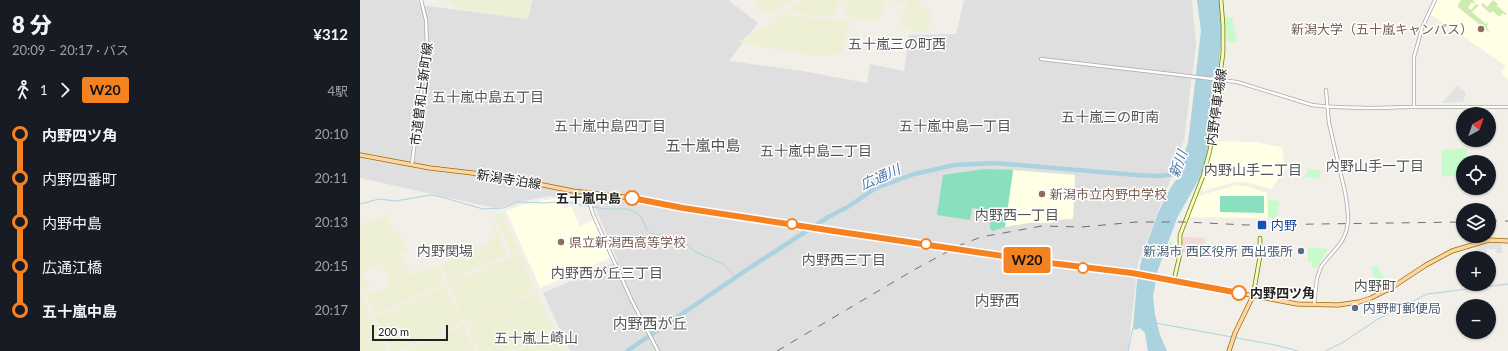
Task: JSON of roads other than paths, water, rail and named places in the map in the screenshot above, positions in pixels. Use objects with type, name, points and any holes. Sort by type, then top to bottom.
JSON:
[{"type":"main road","name":"内野停車場線","points":[[1174,280],[1180,254],[1180,235],[1203,176],[1210,150],[1223,53],[1221,0]]},
{"type":"main road","name":"新潟寺泊線","points":[[360,155],[412,165],[498,176],[573,191],[624,197],[677,207],[819,229],[1174,280]]},
{"type":"main road","points":[[1229,351],[1238,325],[1253,296],[1260,256],[1260,238]]},
{"type":"main road","points":[[1174,280],[1297,304],[1348,304],[1371,298],[1452,251],[1485,241],[1508,241]]},
{"type":"street","name":"市道曽和上新町線","points":[[412,165],[427,47],[427,24],[421,0]]},
{"type":"street","points":[[1414,107],[1414,57],[1422,28],[1435,0]]},
{"type":"street","points":[[1041,59],[1237,82],[1312,105],[1327,107],[1358,109],[1414,107],[1508,107]]},
{"type":"street","points":[[1314,305],[1317,278],[1321,267],[1339,246],[1346,232],[1348,215],[1345,192],[1329,124],[1326,90]]},
{"type":"street","points":[[591,193],[590,204],[593,214],[630,298],[658,351]]},
{"type":"water","points":[[1197,0],[1219,0],[1223,19],[1217,88],[1206,161],[1199,179],[1177,218],[1158,270],[1153,296],[1155,315],[1160,335],[1167,351],[1148,351],[1145,333],[1140,328],[1136,330],[1133,328],[1137,281],[1142,257],[1158,213],[1170,189],[1185,167],[1181,163],[1188,143],[1201,31]]},
{"type":"waterway","name":"広通川","points":[[627,351],[751,267],[830,216],[846,208],[876,188],[914,174],[955,165],[995,163],[1136,175],[1159,176],[1176,174],[1185,176]]},
{"type":"waterway","points":[[360,204],[379,199],[396,201],[430,195],[483,209],[503,208],[518,202],[567,202],[605,209],[627,209],[637,213],[641,217],[650,233],[684,242],[696,252],[723,264],[736,277]]},
{"type":"waterway","points":[[1325,351],[1342,343],[1378,319],[1427,294],[1508,284]]},
{"type":"waterway","points":[[1156,323],[1275,345],[1298,351]]},
{"type":"waterway","points":[[1128,351],[1133,328]]},
{"type":"railway","points":[[1496,221],[1508,221]]},
{"type":"railway","points":[[777,351],[912,271],[958,246],[981,237],[1042,226],[1082,227],[1136,222],[1185,222],[1247,225],[1456,222]]},
{"type":"place","name":"新潟大学（五十嵐キャンパス）","points":[[1481,29]]},
{"type":"place","name":"新潟市立内野中学校","points":[[1042,194]]},
{"type":"place","name":"五十嵐中島","points":[[632,198]]},
{"type":"place","name":"内野","points":[[1262,225]]},
{"type":"place","name":"県立新潟西高等学校","points":[[561,242]]},
{"type":"place","name":"新潟市 西区役所 西出張所","points":[[1301,251]]},
{"type":"place","name":"内野四ツ角","points":[[1239,293]]},
{"type":"place","name":"内野町郵便局","points":[[1355,308]]},
{"type":"district","name":"五十嵐三の町西","points":[[897,44]]},
{"type":"district","name":"五十嵐中島五丁目","points":[[488,97]]},
{"type":"district","name":"五十嵐三の町南","points":[[1110,117]]},
{"type":"district","name":"五十嵐中島四丁目","points":[[610,126]]},
{"type":"district","name":"五十嵐中島一丁目","points":[[955,126]]},
{"type":"district","name":"五十嵐中島","points":[[703,146]]},
{"type":"district","name":"五十嵐中島二丁目","points":[[816,151]]},
{"type":"district","name":"内野山手一丁目","points":[[1375,166]]},
{"type":"district","name":"内野山手二丁目","points":[[1253,170]]},
{"type":"district","name":"内野西一丁目","points":[[1017,215]]},
{"type":"district","name":"内野関場","points":[[445,251]]},
{"type":"district","name":"内野西三丁目","points":[[844,260]]},
{"type":"district","name":"内野西が丘三丁目","points":[[607,273]]},
{"type":"district","name":"内野町","points":[[1375,286]]},
{"type":"district","name":"内野西","points":[[997,301]]},
{"type":"district","name":"内野西が丘","points":[[650,324]]},
{"type":"district","name":"五十嵐上崎山","points":[[536,338]]},
{"type":"water label","name":"新川","points":[[1178,164]]}]
